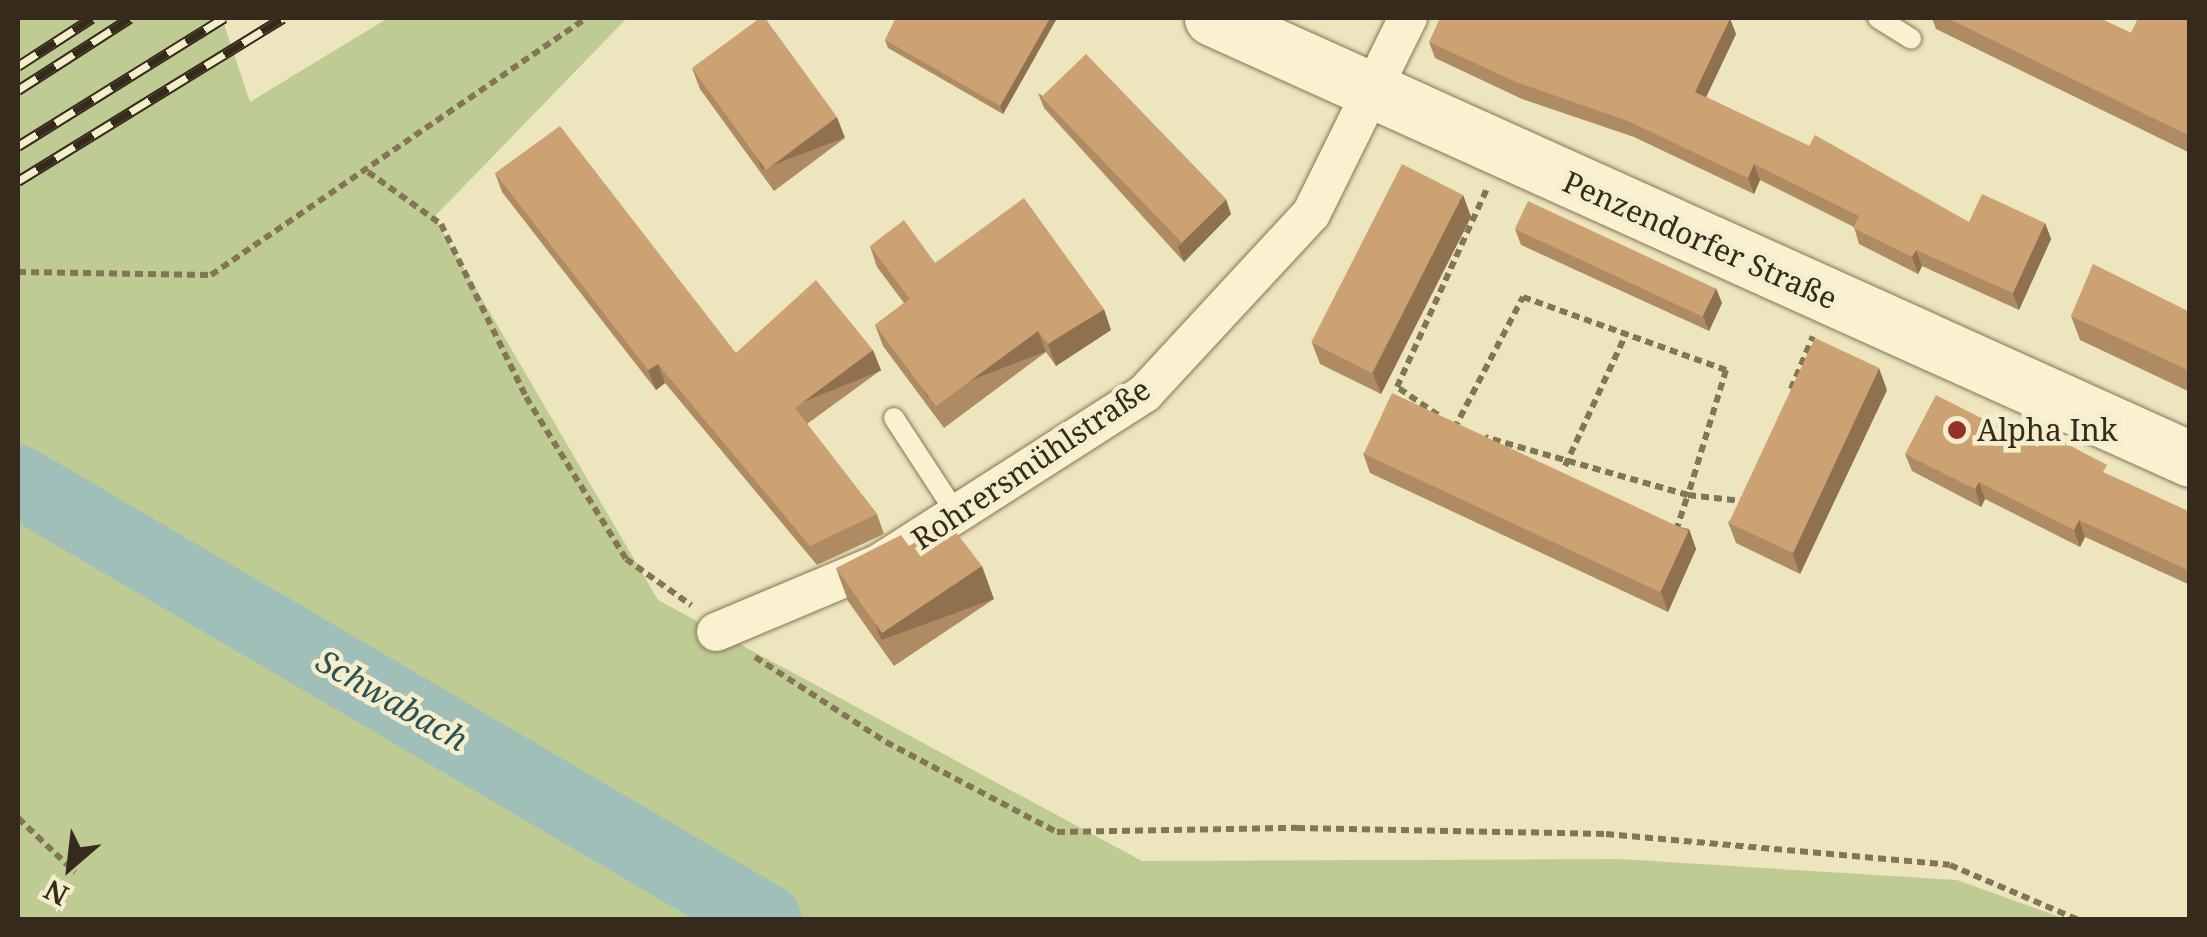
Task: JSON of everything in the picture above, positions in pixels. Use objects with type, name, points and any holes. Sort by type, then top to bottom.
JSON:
[{"type":"main road","name":"Penzendorfer Straße","points":[[1212,18],[2190,459]]},
{"type":"street","name":"Rohrersmühlstraße","points":[[716,632],[878,564],[1146,393],[1312,214],[1408,18]]},
{"type":"lane","points":[[1878,18],[1911,39]]},
{"type":"lane","points":[[894,418],[958,516]]},
{"type":"path","points":[[18,272],[211,275],[368,172],[449,108],[587,18]]},
{"type":"path","points":[[1504,151],[1397,387],[1454,426],[1566,464],[1688,495],[1743,501],[1750,484]]},
{"type":"path","points":[[368,172],[441,224],[526,397],[626,559],[676,590],[716,632],[886,742],[1057,832],[1297,828],[1606,834],[1950,866],[2078,920]]},
{"type":"path","points":[[1453,438],[1454,426],[1523,297],[1726,370],[1673,539]]},
{"type":"path","points":[[1786,400],[1830,298]]},
{"type":"path","points":[[1562,475],[1626,334]]},
{"type":"path","points":[[18,818],[75,872]]},
{"type":"green space","points":[[18,18],[222,18],[250,102],[388,18],[627,18],[434,217],[658,600],[1142,861],[1619,859],[1957,880],[2065,919],[18,919]]},
{"type":"building","points":[[765,18],[837,117],[766,170],[692,68]]},
{"type":"building","points":[[896,18],[1050,18],[1000,106],[885,40]]},
{"type":"building","points":[[1440,18],[1730,18],[1695,92],[1809,146],[1815,135],[1969,222],[1982,194],[2045,223],[2013,293],[1916,250],[1912,257],[1853,228],[1859,216],[1754,164],[1748,178],[1628,121],[1516,82],[1429,42]]},
{"type":"building","points":[[1947,18],[2099,18],[2131,33],[2138,18],[2190,18],[2190,136]]},
{"type":"building","points":[[1086,54],[1226,199],[1182,242],[1041,97]]},
{"type":"building","points":[[560,126],[736,353],[816,280],[873,350],[795,408],[877,514],[810,546],[658,364],[648,370],[495,173]]},
{"type":"building","points":[[1402,164],[1463,195],[1372,373],[1311,342]]},
{"type":"building","points":[[1024,198],[1104,309],[1048,344],[1038,331],[936,406],[875,325],[910,299],[870,246],[904,220],[935,263]]},
{"type":"building","points":[[1528,201],[1716,288],[1703,317],[1515,229]]},
{"type":"building","points":[[2093,264],[2190,312],[2190,371],[2071,316]]},
{"type":"building","points":[[1815,338],[1879,368],[1793,553],[1729,523]]},
{"type":"building","points":[[1392,393],[1688,531],[1660,592],[1364,454]]},
{"type":"building","points":[[1936,395],[2038,447],[2046,433],[2107,465],[2103,472],[2190,512],[2190,571],[2079,520],[2074,530],[1979,482],[1975,489],[1905,454]]},
{"type":"building","points":[[948,522],[982,566],[882,633],[836,568],[901,535],[909,546]]},
{"type":"waterway","name":"Schwabach","points":[[18,481],[766,920]]},
{"type":"railway","points":[[18,66],[92,18]]},
{"type":"railway","points":[[18,90],[130,18]]},
{"type":"railway","points":[[18,146],[224,18]]},
{"type":"railway","points":[[18,181],[283,18]]},
{"type":"place","name":"Alpha Ink","points":[[1957,430]]}]
